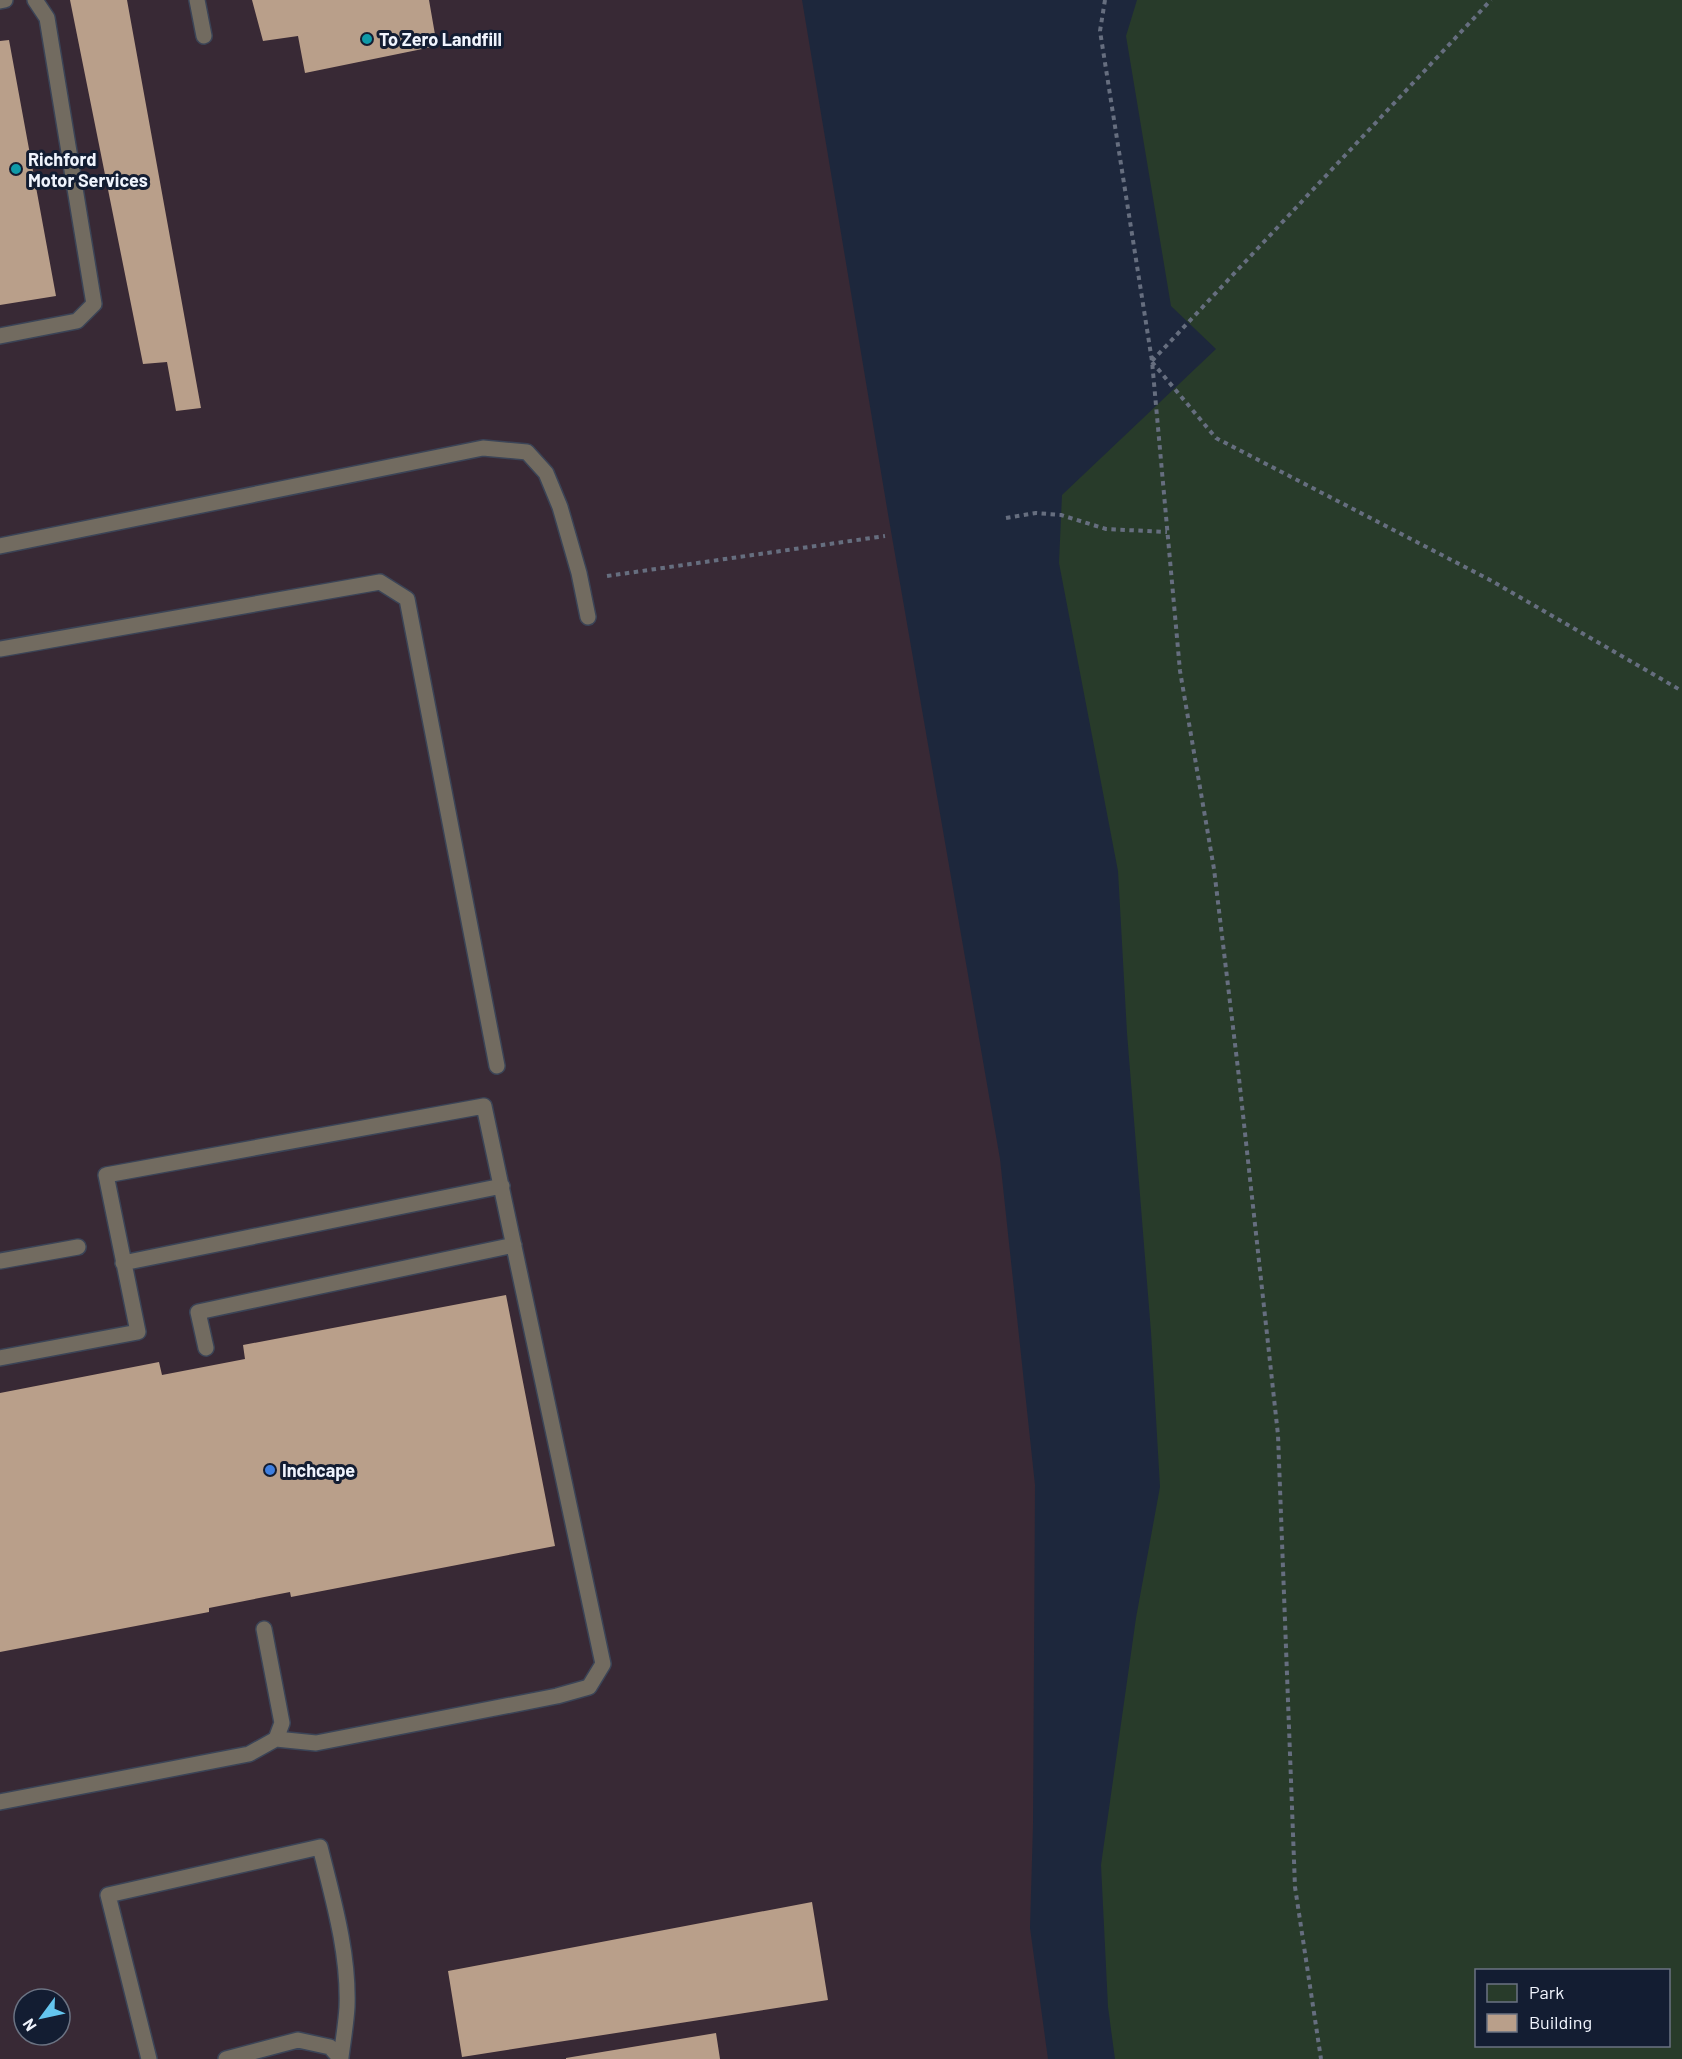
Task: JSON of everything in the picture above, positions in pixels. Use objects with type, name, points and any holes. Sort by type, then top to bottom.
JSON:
[{"type":"lane","points":[[0,1],[5,0]]},
{"type":"lane","points":[[0,336],[77,321],[94,304],[48,18],[34,0]]},
{"type":"lane","points":[[197,0],[204,36]]},
{"type":"lane","points":[[0,546],[483,448],[527,452],[546,473],[560,507],[588,617]]},
{"type":"lane","points":[[0,649],[380,582],[406,599],[497,1066]]},
{"type":"lane","points":[[0,1358],[138,1332],[106,1175],[484,1106],[603,1664],[589,1687],[557,1696],[316,1743],[276,1739],[249,1754],[0,1802]]},
{"type":"lane","points":[[123,1263],[501,1186]]},
{"type":"lane","points":[[206,1348],[198,1312],[514,1245]]},
{"type":"lane","points":[[0,1261],[78,1247]]},
{"type":"lane","points":[[264,1629],[282,1723],[276,1739]]},
{"type":"lane","points":[[149,2059],[108,1896],[320,1847],[336,1911],[345,1970],[347,2007],[341,2058]]},
{"type":"lane","points":[[226,2059],[298,2040],[330,2047],[341,2058]]},
{"type":"path","points":[[1105,0],[1101,31],[1152,361],[1180,670],[1214,869],[1278,1436],[1295,1887],[1321,2059]]},
{"type":"path","points":[[1152,361],[1491,0]]},
{"type":"path","points":[[1152,361],[1216,438],[1492,581],[1682,691]]},
{"type":"path","points":[[1006,518],[1036,513],[1053,514],[1106,529],[1167,532]]},
{"type":"path","points":[[580,580],[885,536]]},
{"type":"shaded area","points":[[0,0],[802,0],[1000,1159],[1035,1485],[1033,1825],[1030,1928],[1048,2059],[0,2059]]},
{"type":"green space","points":[[1137,0],[1682,0],[1682,2059],[1115,2059],[1108,2007],[1101,1865],[1136,1618],[1160,1487],[1151,1332],[1127,1033],[1118,871],[1059,563],[1062,495],[1216,349],[1171,306],[1126,36]]},
{"type":"building","points":[[70,0],[127,0],[201,408],[176,411],[167,362],[143,364]]},
{"type":"building","name":"To Zero Landfill","points":[[252,0],[429,0],[437,46],[305,73],[298,36],[263,41]]},
{"type":"building","name":"Richford Motor Services","points":[[9,40],[56,296],[0,305],[0,41]]},
{"type":"building","name":"Inchcape","points":[[506,1295],[555,1546],[291,1597],[290,1592],[209,1608],[209,1612],[0,1652],[0,1393],[159,1362],[162,1375],[245,1359],[243,1345]]},
{"type":"building","points":[[812,1902],[828,2000],[462,2057],[448,1971]]},
{"type":"building","points":[[716,2033],[720,2059],[566,2059],[566,2058]]},
{"type":"place","name":"To Zero Landfill","points":[[367,39]]},
{"type":"place","name":"Richford Motor Services","points":[[16,169]]},
{"type":"place","name":"Inchcape","points":[[270,1470]]}]
